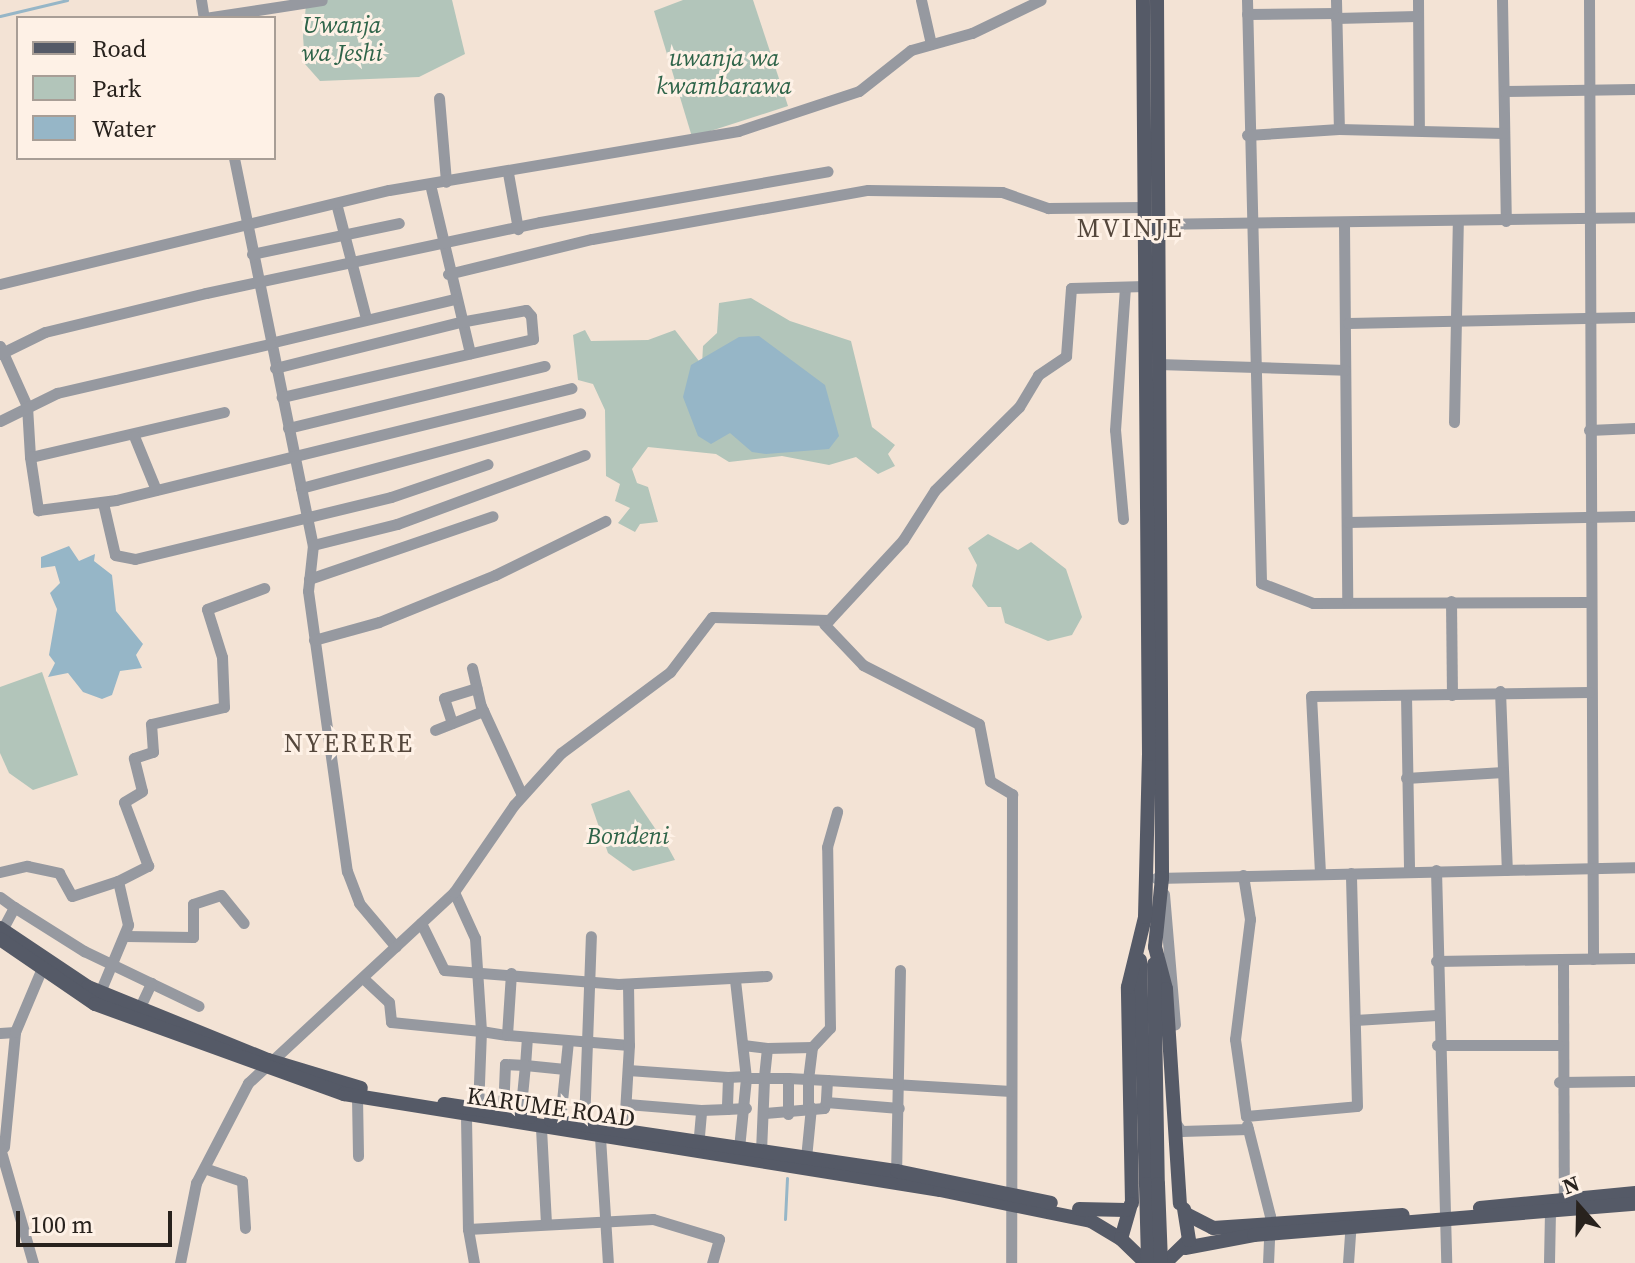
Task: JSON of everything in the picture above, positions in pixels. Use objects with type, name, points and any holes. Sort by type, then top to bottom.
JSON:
[{"type":"main road","points":[[1143,0],[1144,207],[1151,224],[1158,364],[1162,878],[1147,947],[1128,987],[1129,1207],[1121,1239],[1132,1259],[1147,1263],[1152,1184],[1147,947],[1146,879],[1145,286],[1151,224],[1157,0]]},
{"type":"main road","points":[[1,933],[100,992],[265,1065],[472,1113],[503,1112],[624,1130],[698,1146],[739,1148],[806,1158],[896,1177]]},
{"type":"main road","name":"KARUME ROAD","points":[[1,933],[42,968],[95,1004],[357,1097],[472,1113],[600,1137],[698,1146],[1010,1198],[1091,1221],[1121,1239]]},
{"type":"main road","points":[[1147,947],[1166,989],[1184,1209],[1173,1259]]},
{"type":"main road","points":[[1152,1184],[1173,1259]]},
{"type":"main road","points":[[1446,1216],[1564,1199],[1635,1193]]},
{"type":"main road","points":[[1010,1198],[1096,1212],[1129,1207],[1156,1194],[1213,1228],[1270,1230],[1635,1204]]},
{"type":"main road","points":[[1173,1259],[1270,1230]]},
{"type":"street","points":[[218,16],[322,0]]},
{"type":"street","points":[[921,0],[931,44]]},
{"type":"street","points":[[0,284],[336,203],[767,122],[859,91],[911,50],[1041,0]]},
{"type":"street","points":[[1247,0],[1247,135],[1254,222],[1261,583],[1313,603],[1347,600],[1587,602]]},
{"type":"street","points":[[1418,0],[1419,128]]},
{"type":"street","points":[[1502,0],[1506,221]]},
{"type":"street","points":[[1589,0],[1591,218],[1587,318],[1587,602],[1594,868],[1593,959]]},
{"type":"street","points":[[1247,14],[1336,10],[1417,16]]},
{"type":"street","points":[[1336,10],[1339,129]]},
{"type":"street","points":[[1504,91],[1635,89]]},
{"type":"street","points":[[439,98],[446,182]]},
{"type":"street","points":[[1247,135],[1419,128],[1504,133]]},
{"type":"street","points":[[234,160],[313,545],[309,579],[314,640],[347,871],[359,903],[396,947]]},
{"type":"street","points":[[571,388],[103,503],[40,513],[30,457],[27,406],[1,351],[45,332],[442,244],[828,171]]},
{"type":"street","points":[[508,173],[518,229]]},
{"type":"street","points":[[430,184],[448,274],[470,353]]},
{"type":"street","points":[[448,274],[592,239],[868,190],[1002,192],[1048,208],[1144,207]]},
{"type":"street","points":[[336,203],[366,318]]},
{"type":"street","points":[[1151,224],[1344,224],[1635,217]]},
{"type":"street","points":[[1454,422],[1458,221]]},
{"type":"street","points":[[252,254],[399,223]]},
{"type":"street","points":[[1344,224],[1348,323],[1345,370],[1347,600]]},
{"type":"street","points":[[824,624],[903,540],[935,490],[1019,407],[1038,375],[1066,356],[1069,290],[1145,286]]},
{"type":"street","points":[[1123,519],[1115,430],[1125,287]]},
{"type":"street","points":[[0,421],[27,406],[366,318],[454,299]]},
{"type":"street","points":[[275,368],[460,322],[526,310],[531,316],[533,339],[282,397]]},
{"type":"street","points":[[1348,323],[1635,317]]},
{"type":"street","points":[[1158,364],[1345,370]]},
{"type":"street","points":[[288,428],[545,366]]},
{"type":"street","points":[[30,457],[134,436],[224,412]]},
{"type":"street","points":[[301,488],[580,413]]},
{"type":"street","points":[[1589,430],[1635,428]]},
{"type":"street","points":[[134,436],[156,490]]},
{"type":"street","points":[[313,545],[397,524],[585,455]]},
{"type":"street","points":[[103,503],[115,555],[135,559],[306,515],[391,497],[488,464]]},
{"type":"street","points":[[309,579],[493,516]]},
{"type":"street","points":[[1348,522],[1635,516]]},
{"type":"street","points":[[314,640],[379,622],[495,575],[605,521]]},
{"type":"street","points":[[0,872],[27,866],[59,873],[72,896],[118,881],[148,866],[124,802],[141,795],[133,762],[153,752],[148,727],[227,703],[208,606],[264,588]]},
{"type":"street","points":[[1451,601],[1452,695]]},
{"type":"street","points":[[180,1263],[196,1183],[207,1169],[265,1065],[364,979],[454,892],[522,795],[561,753],[670,672],[712,617],[824,624],[863,665],[979,724],[990,781],[1012,794],[1011,1263]]},
{"type":"street","points":[[472,668],[483,711],[522,795]]},
{"type":"street","points":[[452,723],[444,698],[477,688]]},
{"type":"street","points":[[1500,691],[1507,870]]},
{"type":"street","points":[[1320,873],[1311,696],[1589,692]]},
{"type":"street","points":[[1406,695],[1409,872]]},
{"type":"street","points":[[435,730],[483,711]]},
{"type":"street","points":[[1406,778],[1503,772]]},
{"type":"street","points":[[806,1158],[812,1047],[830,1028],[827,847],[837,811]]},
{"type":"street","points":[[1146,879],[1635,867]]},
{"type":"street","points":[[1436,870],[1437,1045],[1446,1263]]},
{"type":"street","points":[[1162,878],[1175,1122],[1181,1131],[1357,1106],[1351,873]]},
{"type":"street","points":[[1243,875],[1250,919],[1235,1039],[1247,1122],[1270,1230],[1268,1263]]},
{"type":"street","points":[[100,992],[126,936],[118,881]]},
{"type":"street","points":[[454,892],[482,971],[468,1229],[474,1263]]},
{"type":"street","points":[[126,936],[193,937],[193,904],[221,895],[244,923]]},
{"type":"street","points":[[0,897],[114,965],[199,1006]]},
{"type":"street","points":[[1,933],[14,907]]},
{"type":"street","points":[[421,923],[444,970],[628,984],[767,976]]},
{"type":"street","points":[[584,1124],[591,936]]},
{"type":"street","points":[[1436,961],[1635,958]]},
{"type":"street","points":[[1563,960],[1558,1045],[1564,1199]]},
{"type":"street","points":[[33,1263],[2,1147],[15,1032],[42,968]]},
{"type":"street","points":[[896,1177],[900,970]]},
{"type":"street","points":[[507,1035],[511,973]]},
{"type":"street","points":[[364,979],[389,1002],[391,1022],[629,1045]]},
{"type":"street","points":[[735,980],[746,1077],[746,1108],[739,1148]]},
{"type":"street","points":[[139,1009],[151,983]]},
{"type":"street","points":[[624,1130],[629,1045],[628,984]]},
{"type":"street","points":[[1355,1020],[1437,1015]]},
{"type":"street","points":[[0,1033],[15,1032]]},
{"type":"street","points":[[520,1116],[527,1037]]},
{"type":"street","points":[[560,1121],[568,1041]]},
{"type":"street","points":[[743,1045],[812,1047]]},
{"type":"street","points":[[1437,1045],[1558,1045]]},
{"type":"street","points":[[761,1151],[767,1048]]},
{"type":"street","points":[[503,1112],[505,1064],[565,1069]]},
{"type":"street","points":[[628,1070],[1011,1091]]},
{"type":"street","points":[[727,1109],[728,1077]]},
{"type":"street","points":[[788,1078],[788,1114]]},
{"type":"street","points":[[826,1102],[827,1080]]},
{"type":"street","points":[[1559,1082],[1635,1081]]},
{"type":"street","points":[[357,1097],[358,1156]]},
{"type":"street","points":[[765,1113],[788,1114],[826,1102],[899,1108]]},
{"type":"street","points":[[627,1104],[701,1110],[746,1108]]},
{"type":"street","points":[[698,1146],[701,1110]]},
{"type":"street","points":[[541,1128],[546,1224]]},
{"type":"street","points":[[600,1137],[608,1263]]},
{"type":"street","points":[[207,1169],[242,1181],[245,1228]]},
{"type":"street","points":[[1549,1263],[1550,1211]]},
{"type":"street","points":[[468,1229],[653,1219],[719,1239],[712,1263]]},
{"type":"street","points":[[1348,1263],[1350,1224]]},
{"type":"green space","name":"Uwanja wa Jeshi","points":[[327,0],[452,0],[465,54],[419,77],[320,81],[305,64],[303,36],[306,5]]},
{"type":"green space","name":"uwanja wa kwambarawa","points":[[683,0],[753,0],[788,106],[692,137],[654,11]]},
{"type":"green space","points":[[751,298],[790,321],[851,341],[872,427],[895,445],[888,454],[895,466],[878,474],[856,457],[829,465],[782,456],[729,462],[716,454],[648,447],[632,469],[637,483],[648,487],[658,522],[640,524],[635,532],[618,523],[630,508],[615,501],[620,484],[606,476],[605,410],[593,384],[578,380],[573,335],[585,330],[591,341],[648,340],[675,330],[702,365],[703,346],[717,333],[719,303]]},
{"type":"green space","points":[[988,534],[1018,550],[1031,542],[1066,569],[1082,617],[1072,635],[1048,641],[1005,623],[1001,607],[988,607],[972,586],[977,565],[968,548]]},
{"type":"green space","points":[[42,672],[78,775],[33,790],[9,773],[0,753],[0,687]]},
{"type":"green space","name":"Bondeni","points":[[629,790],[675,860],[633,871],[608,853],[591,804]]},
{"type":"water","points":[[759,336],[825,385],[839,436],[829,449],[766,454],[752,452],[730,433],[711,444],[698,436],[683,397],[691,365],[739,337]]},
{"type":"water","points":[[69,546],[79,561],[95,554],[94,561],[112,575],[116,611],[143,644],[136,655],[142,668],[120,671],[112,695],[102,699],[83,692],[68,673],[48,677],[55,663],[49,655],[57,609],[50,593],[60,583],[55,566],[41,568],[41,557]]},
{"type":"waterway","points":[[0,16],[67,0]]},
{"type":"waterway","points":[[785,1219],[787,1178]]},
{"type":"district","name":"MVINJE","points":[[1130,229]]},
{"type":"district","name":"NYERERE","points":[[349,744]]}]
